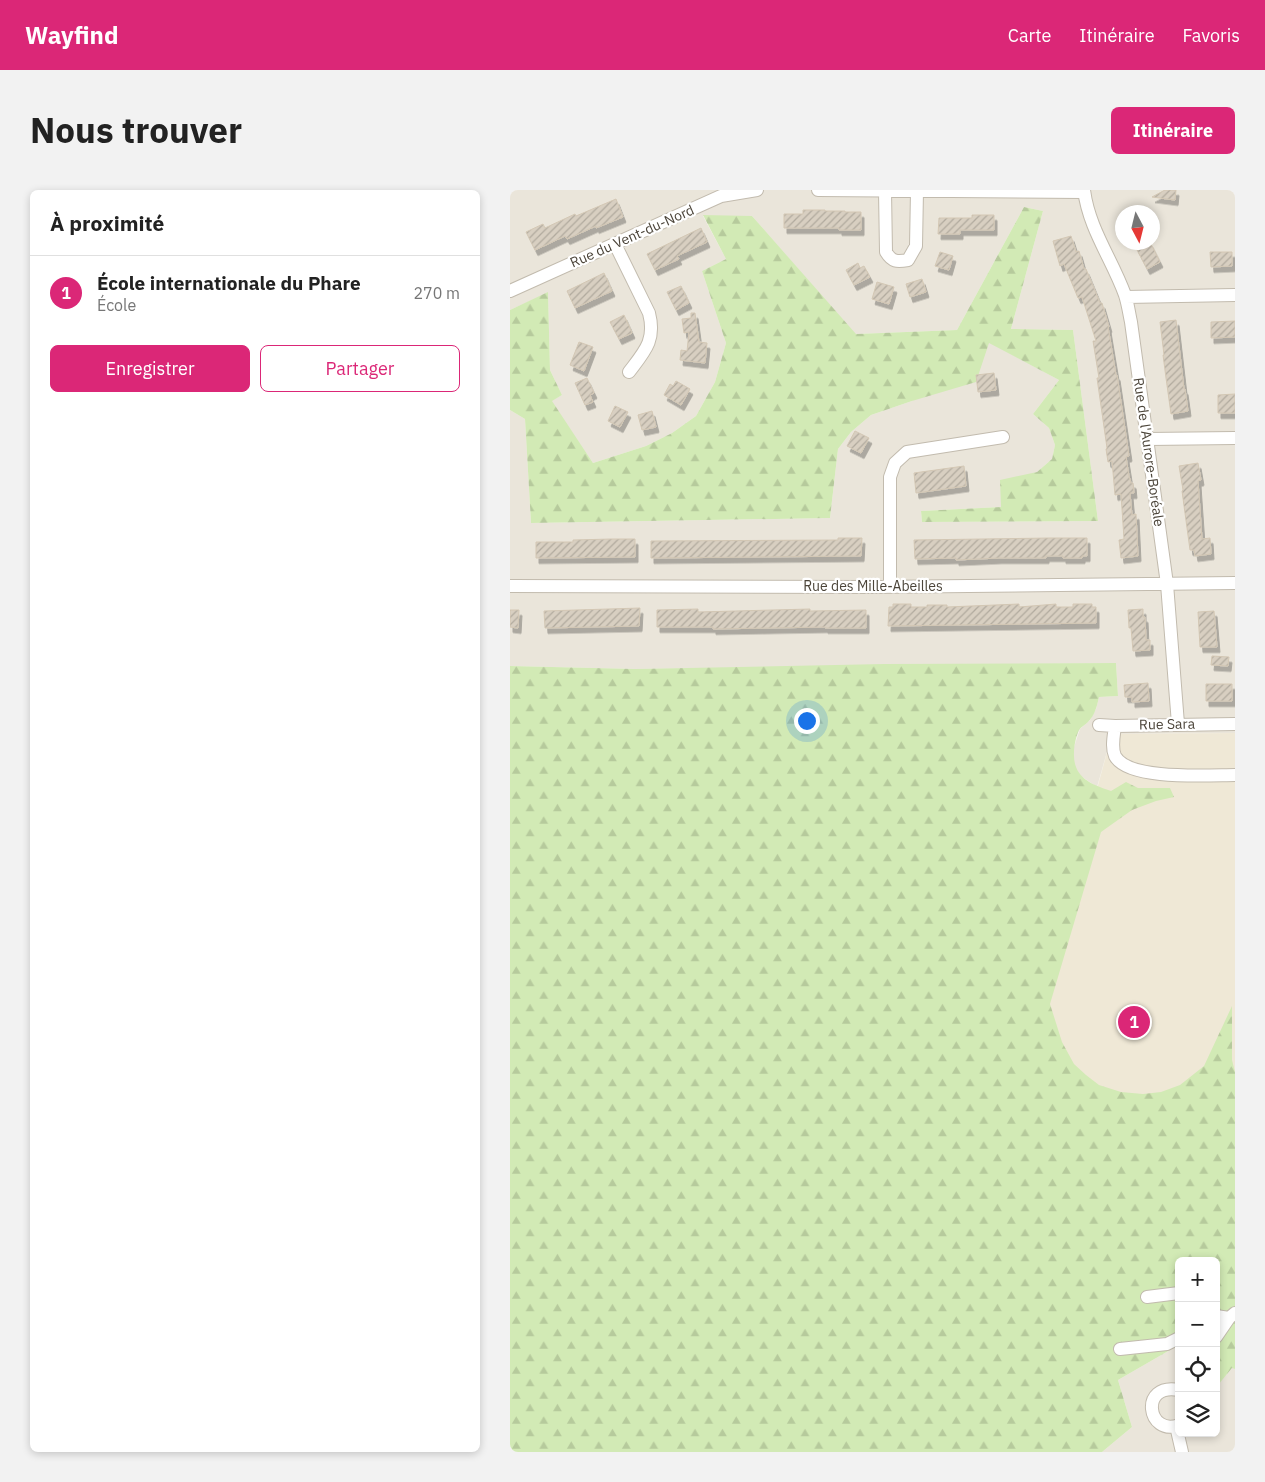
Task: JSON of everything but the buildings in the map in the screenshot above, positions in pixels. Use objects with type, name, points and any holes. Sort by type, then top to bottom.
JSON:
[{"type":"street","name":"Rue du Vent-du-Nord","points":[[510,291],[721,196],[757,190]]},
{"type":"street","points":[[818,190],[1084,191]]},
{"type":"street","points":[[884,191],[886,252],[895,262],[908,260],[916,246],[917,191]]},
{"type":"street","name":"Rue de l'Aurore-Boréale","points":[[1084,191],[1088,213],[1095,233],[1126,297],[1131,322],[1167,584],[1178,724]]},
{"type":"street","points":[[615,244],[649,313],[651,321],[652,332],[650,342],[629,372]]},
{"type":"street","points":[[1126,297],[1235,295]]},
{"type":"street","points":[[890,586],[890,477],[895,463],[907,452],[1002,437]]},
{"type":"street","points":[[1148,439],[1235,438]]},
{"type":"street","name":"Rue des Mille-Abeilles","points":[[510,586],[1235,584]]},
{"type":"street","name":"Rue Sara","points":[[1099,724],[1115,726],[1235,724]]},
{"type":"street","points":[[1115,726],[1113,745],[1115,756],[1122,765],[1133,770],[1162,775],[1235,775]]},
{"type":"street","points":[[1147,1297],[1175,1294]]},
{"type":"street","points":[[1220,1332],[1232,1315]]},
{"type":"street","points":[[1120,1349],[1167,1344],[1175,1340]]},
{"type":"street","points":[[1175,1389],[1161,1390],[1154,1397],[1152,1406],[1153,1415],[1158,1422],[1167,1427],[1175,1426]]},
{"type":"street","points":[[1180,1437],[1182,1452]]},
{"type":"shaded area","points":[[510,190],[1235,190],[1235,733],[1112,734],[1097,787],[1078,774],[1073,761],[1074,747],[1080,729],[1090,720],[1096,709],[1099,697],[1118,696],[1116,663],[636,669],[510,666],[510,410],[525,419],[531,523],[830,518],[838,449],[851,432],[871,415],[912,401],[989,342],[1059,380],[1033,414],[1049,428],[1055,445],[1052,459],[1037,472],[1025,476],[1001,507],[921,511],[922,522],[1098,521],[1073,330],[1011,329],[1043,211],[1024,207],[957,330],[855,334],[752,216],[703,216],[726,259],[702,271],[726,343],[715,382],[696,416],[672,433],[646,446],[593,463],[551,401],[562,395],[550,370],[548,293],[510,310]]},
{"type":"shaded area","points":[[1235,733],[1235,1235],[1014,1093],[1112,734]]},
{"type":"shaded area","points":[[1175,1347],[1175,1437],[1220,1437],[1220,1382],[1233,1367],[1235,1369],[1235,1452],[1102,1452],[1132,1427],[1118,1380]]},
{"type":"green space","points":[[1024,207],[1043,211],[1011,329],[1073,330],[1098,521],[922,522],[921,511],[1001,507],[1000,480],[1037,472],[1052,459],[1055,445],[1049,428],[1033,414],[1059,380],[989,343],[976,382],[871,415],[851,432],[838,449],[830,518],[531,523],[525,419],[510,410],[510,310],[548,292],[550,370],[562,395],[552,401],[593,463],[646,446],[672,433],[696,416],[715,382],[726,343],[702,271],[726,259],[703,215],[752,216],[856,334],[957,330]]},
{"type":"green space","points":[[1116,663],[1118,696],[1099,697],[1092,716],[1079,730],[1074,750],[1076,768],[1090,782],[1111,791],[1126,782],[1138,788],[1170,788],[1174,797],[1156,801],[1132,810],[1101,832],[1050,1004],[1062,1042],[1074,1064],[1099,1085],[1121,1092],[1143,1094],[1161,1092],[1180,1085],[1204,1066],[1232,1006],[1232,1060],[1235,1072],[1235,1369],[1232,1368],[1220,1383],[1220,1257],[1175,1257],[1175,1347],[1118,1380],[1132,1427],[1102,1452],[510,1452],[510,666],[636,669],[884,664]]},
{"type":"place","name":"École internationale du Phare","points":[[1134,1022]]}]
